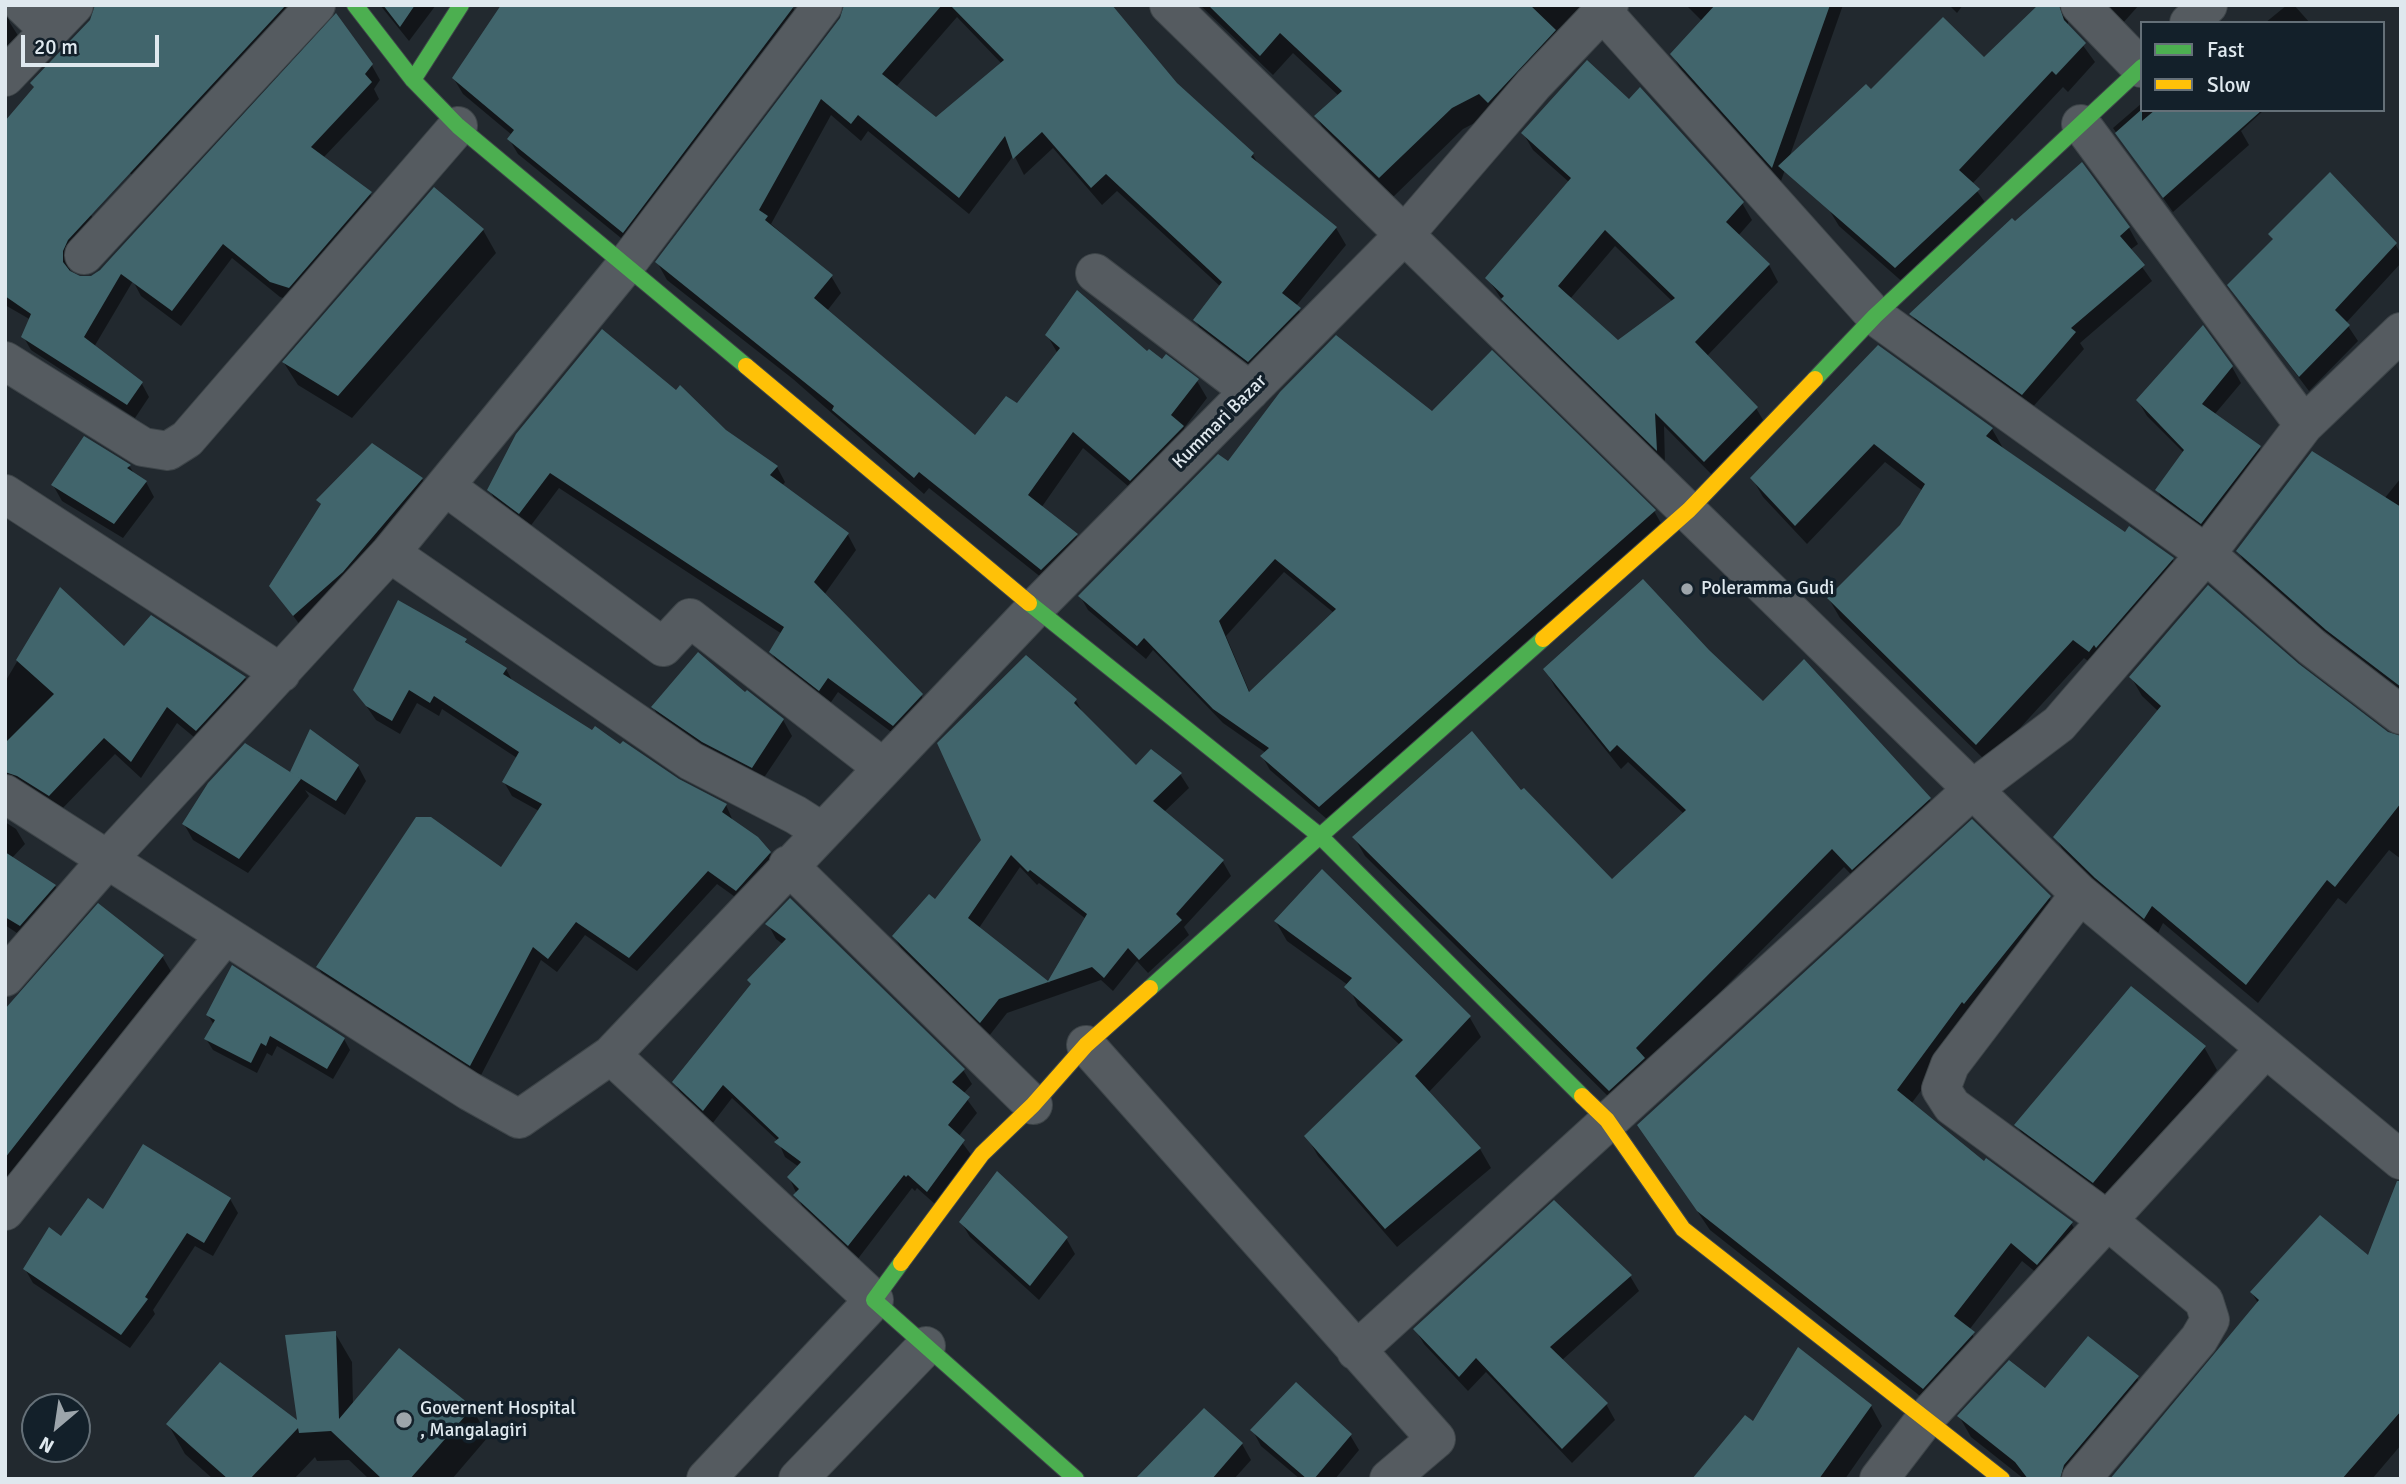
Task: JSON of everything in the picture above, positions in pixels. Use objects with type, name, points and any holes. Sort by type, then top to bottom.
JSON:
[{"type":"street","points":[[84,255],[316,5]]},
{"type":"street","points":[[355,5],[413,80],[458,125],[1035,608],[1320,836],[1607,1120],[1683,1229],[2001,1479]]},
{"type":"street","points":[[413,80],[461,5]]},
{"type":"street","points":[[5,977],[107,860],[390,553],[625,266],[823,5]]},
{"type":"street","points":[[1169,5],[2080,894],[2401,1160]]},
{"type":"street","points":[[2080,5],[2140,66]]},
{"type":"street","points":[[2191,21],[2208,5]]},
{"type":"street","points":[[1606,9],[1875,316],[2207,554],[2312,647],[2401,715]]},
{"type":"street","name":"Kummari Bazar","points":[[225,935],[470,1091],[519,1119],[611,1055],[788,865],[1035,608],[1404,235],[1533,85],[1606,9]]},
{"type":"street","points":[[5,77],[49,14]]},
{"type":"street","points":[[706,1479],[873,1300],[982,1154],[1033,1105],[1086,1045],[1689,510],[1875,316],[2140,68]]},
{"type":"street","points":[[2081,124],[2304,425]]},
{"type":"street","points":[[5,361],[143,447],[168,451],[187,439],[458,125]]},
{"type":"street","points":[[1095,273],[1250,391]]},
{"type":"street","points":[[1356,1351],[1973,789],[2059,724],[2207,554],[2304,425],[2401,332]]},
{"type":"street","points":[[445,486],[663,647],[690,618],[882,767]]},
{"type":"street","points":[[5,494],[281,673]]},
{"type":"street","points":[[390,553],[691,761],[796,815],[821,831]]},
{"type":"street","points":[[5,794],[225,935],[5,1211]]},
{"type":"street","points":[[788,865],[1033,1105]]},
{"type":"street","points":[[2080,894],[1950,1065],[1941,1089],[1952,1107],[2107,1220],[2204,1301],[2210,1320],[2199,1339],[2081,1479]]},
{"type":"street","points":[[1086,1045],[1436,1439],[1389,1479]]},
{"type":"street","points":[[1879,1479],[1925,1419],[2265,1049]]},
{"type":"street","points":[[611,1055],[873,1300],[1076,1479]]},
{"type":"street","points":[[798,1479],[926,1346]]},
{"type":"building","points":[[95,5],[286,5],[68,240],[63,251],[63,262],[70,271],[80,276],[91,276],[100,270],[336,13],[373,64],[365,74],[372,82],[311,147],[372,192],[289,288],[270,282],[223,244],[172,311],[121,274],[84,337],[143,382],[127,405],[21,337],[31,314],[5,296],[5,121],[34,87],[30,83],[90,20]]},
{"type":"building","points":[[383,5],[415,5],[400,27]]},
{"type":"building","points":[[501,5],[795,5],[623,233],[507,139],[514,130],[452,78]]},
{"type":"building","points":[[844,5],[942,5],[882,74],[936,117],[1004,60],[950,5],[1112,5],[1177,83],[1254,153],[1251,157],[1337,227],[1282,293],[1301,308],[1248,362],[1193,320],[1222,282],[1106,174],[1091,188],[1042,132],[1013,159],[1005,136],[959,198],[858,115],[851,124],[821,99],[759,210],[768,216],[765,220],[833,275],[814,298],[975,435],[1006,396],[1017,403],[1060,348],[1045,335],[1077,290],[1147,351],[1149,349],[1162,359],[1166,354],[1199,379],[1171,415],[1184,426],[1130,481],[1073,432],[1028,495],[1078,534],[1041,570],[919,472],[914,478],[832,410],[834,406],[655,262],[840,18]]},
{"type":"building","points":[[1208,5],[1530,5],[1556,30],[1488,103],[1479,94],[1452,108],[1379,178],[1314,116],[1342,91],[1280,33],[1260,56]]},
{"type":"building","points":[[1715,5],[1830,5],[1772,168],[1670,54]]},
{"type":"building","points":[[2038,5],[2059,5],[2064,20],[2086,43],[2056,75],[2052,71],[1959,170],[1980,189],[1895,268],[1778,166],[1866,84],[1871,89],[1943,17],[1984,57]]},
{"type":"building","points":[[1587,60],[1629,99],[1640,87],[1744,202],[1726,222],[1770,264],[1695,342],[1758,407],[1704,462],[1655,413],[1657,451],[1501,299],[1504,296],[1485,278],[1571,178],[1521,133]],"holes":[[[1605,230],[1675,298],[1618,340],[1558,286]]]},
{"type":"building","points":[[2140,111],[2142,121],[2153,112],[2260,112],[2163,198],[2115,133]]},
{"type":"building","points":[[2082,162],[2130,227],[2120,236],[2145,265],[2071,328],[2076,332],[2022,395],[1909,314],[2012,218],[2015,221]]},
{"type":"building","points":[[2330,172],[2397,243],[2335,310],[2350,325],[2299,377],[2227,285],[2273,239],[2268,234]]},
{"type":"building","points":[[434,187],[484,229],[338,396],[282,362]]},
{"type":"building","points":[[2203,325],[2233,366],[2202,404],[2261,446],[2201,524],[2155,490],[2184,450],[2136,400]]},
{"type":"building","points":[[602,329],[676,390],[680,385],[726,430],[778,466],[770,475],[849,533],[814,582],[923,694],[893,726],[828,678],[819,691],[769,652],[784,627],[550,473],[519,514],[487,490],[516,434]]},
{"type":"building","points":[[1336,335],[1432,411],[1492,350],[1656,510],[1319,807],[1260,756],[1269,748],[1213,709],[1144,638],[1137,646],[1078,596],[1218,454],[1228,461],[1280,392]],"holes":[[[1275,559],[1336,609],[1249,692],[1219,621]]]},
{"type":"building","points":[[1878,345],[1993,428],[1986,436],[2125,532],[2129,526],[2174,558],[2096,648],[2094,645],[2089,652],[2073,640],[1976,745],[1827,598],[1900,525],[1925,484],[1874,444],[1795,526],[1750,478]]},
{"type":"building","points":[[84,436],[131,465],[127,468],[147,481],[114,524],[51,485]]},
{"type":"building","points":[[372,443],[423,478],[343,572],[293,616],[269,586],[321,504],[316,500]]},
{"type":"building","points":[[2312,451],[2401,507],[2401,687],[2326,630],[2236,551]]},
{"type":"building","points":[[1643,579],[1709,650],[1763,701],[1804,659],[1931,798],[1852,870],[1832,849],[1636,1048],[1645,1058],[1609,1091],[1352,837],[1472,731],[1521,790],[1524,788],[1612,879],[1686,810],[1617,745],[1610,752],[1543,669]]},
{"type":"building","points":[[2208,585],[2299,664],[2388,732],[2401,736],[2401,803],[2335,887],[2327,880],[2246,985],[2152,906],[2144,919],[2095,878],[2053,837],[2161,706],[2129,677]]},
{"type":"building","points":[[60,587],[124,646],[151,615],[246,677],[196,731],[167,707],[131,762],[104,738],[49,796],[17,776],[5,772],[5,743],[54,694],[16,660]]},
{"type":"building","points":[[398,600],[467,639],[465,642],[507,668],[503,674],[592,730],[595,726],[620,744],[623,741],[679,779],[727,804],[722,812],[758,837],[771,852],[736,891],[708,871],[629,958],[576,922],[548,959],[533,947],[470,1066],[316,967],[416,817],[431,817],[501,867],[542,804],[502,782],[519,752],[434,696],[430,703],[409,690],[392,721],[366,706],[353,690]]},
{"type":"building","points":[[698,652],[745,692],[747,690],[784,719],[752,768],[702,742],[651,707]]},
{"type":"building","points":[[1026,655],[1077,699],[1074,703],[1136,765],[1151,749],[1182,773],[1153,801],[1224,860],[1176,914],[1182,920],[1139,960],[1128,948],[1104,978],[1092,967],[999,999],[980,1023],[892,936],[929,894],[935,899],[981,840],[937,743]],"holes":[[[1011,855],[1028,872],[1030,870],[1087,914],[1048,981],[968,918]]]},
{"type":"building","points":[[310,729],[359,765],[336,801],[290,772]]},
{"type":"building","points":[[245,743],[301,779],[239,859],[182,824],[208,783]]},
{"type":"building","points":[[1972,819],[2051,896],[1964,1004],[1962,1002],[1897,1090],[1984,1161],[1986,1158],[2073,1222],[2037,1265],[2011,1243],[1954,1316],[1975,1332],[1923,1389],[1697,1211],[1637,1125]]},
{"type":"building","points":[[5,852],[56,885],[20,926],[5,917]]},
{"type":"building","points":[[1322,869],[1471,1016],[1415,1076],[1481,1148],[1385,1229],[1304,1136],[1403,1040],[1344,987],[1352,978],[1274,921]]},
{"type":"building","points":[[790,898],[965,1069],[952,1082],[970,1097],[948,1125],[965,1140],[927,1192],[908,1175],[904,1175],[848,1246],[793,1195],[799,1189],[787,1177],[801,1162],[774,1142],[779,1138],[723,1085],[703,1111],[672,1082],[751,984],[747,980],[786,939],[765,924]]},
{"type":"building","points":[[98,903],[164,955],[5,1158],[5,1009]]},
{"type":"building","points":[[232,965],[345,1038],[327,1069],[270,1036],[266,1046],[261,1043],[251,1063],[204,1039],[215,1020],[206,1015]]},
{"type":"building","points":[[2131,986],[2206,1046],[2093,1183],[2014,1125]]},
{"type":"building","points":[[143,1144],[231,1198],[204,1243],[187,1233],[145,1297],[148,1299],[121,1335],[23,1269],[49,1227],[61,1236],[88,1198],[103,1209]]},
{"type":"building","points":[[997,1171],[1068,1237],[1030,1286],[959,1222]]},
{"type":"building","points":[[2397,1181],[2401,1181],[2401,1411],[2342,1479],[2110,1479],[2259,1300],[2250,1292],[2320,1215],[2368,1255]]},
{"type":"building","points":[[1554,1200],[1632,1275],[1550,1347],[1608,1403],[1562,1449],[1476,1358],[1459,1377],[1413,1329]]},
{"type":"building","points":[[336,1331],[339,1419],[399,1348],[473,1407],[410,1479],[382,1479],[331,1431],[299,1433],[298,1428],[250,1479],[228,1479],[166,1424],[220,1362],[297,1420],[285,1335]]},
{"type":"building","points":[[2088,1336],[2139,1376],[2064,1465],[2060,1479],[2028,1479],[2015,1462],[1957,1416],[2009,1360],[2045,1388]]},
{"type":"building","points":[[1798,1347],[1872,1405],[1819,1479],[1692,1479],[1745,1415],[1753,1421]]},
{"type":"building","points":[[1296,1382],[1352,1434],[1314,1479],[1307,1479],[1250,1430]]},
{"type":"building","points":[[1204,1408],[1243,1443],[1212,1479],[1135,1479]]},
{"type":"traffic: fast","points":[[355,5],[413,80],[458,126],[746,366]]},
{"type":"traffic: fast","points":[[413,80],[461,5]]},
{"type":"traffic: fast","points":[[1815,379],[1875,316],[2140,69]]},
{"type":"traffic: fast","points":[[1029,603],[1320,836],[1150,988]]},
{"type":"traffic: fast","points":[[1543,639],[1320,836],[1582,1096]]},
{"type":"traffic: fast","points":[[901,1263],[874,1300],[1076,1479]]},
{"type":"traffic: slow","points":[[746,366],[1029,603]]},
{"type":"traffic: slow","points":[[1543,639],[1689,510],[1815,379]]},
{"type":"traffic: slow","points":[[901,1263],[982,1154],[1033,1105],[1086,1045],[1150,988]]},
{"type":"traffic: slow","points":[[1582,1096],[1607,1120],[1683,1229],[2002,1479]]},
{"type":"place","name":"Poleramma Gudi","points":[[1687,589]]},
{"type":"place","name":"Governent Hospital , Mangalagiri","points":[[404,1420]]}]
